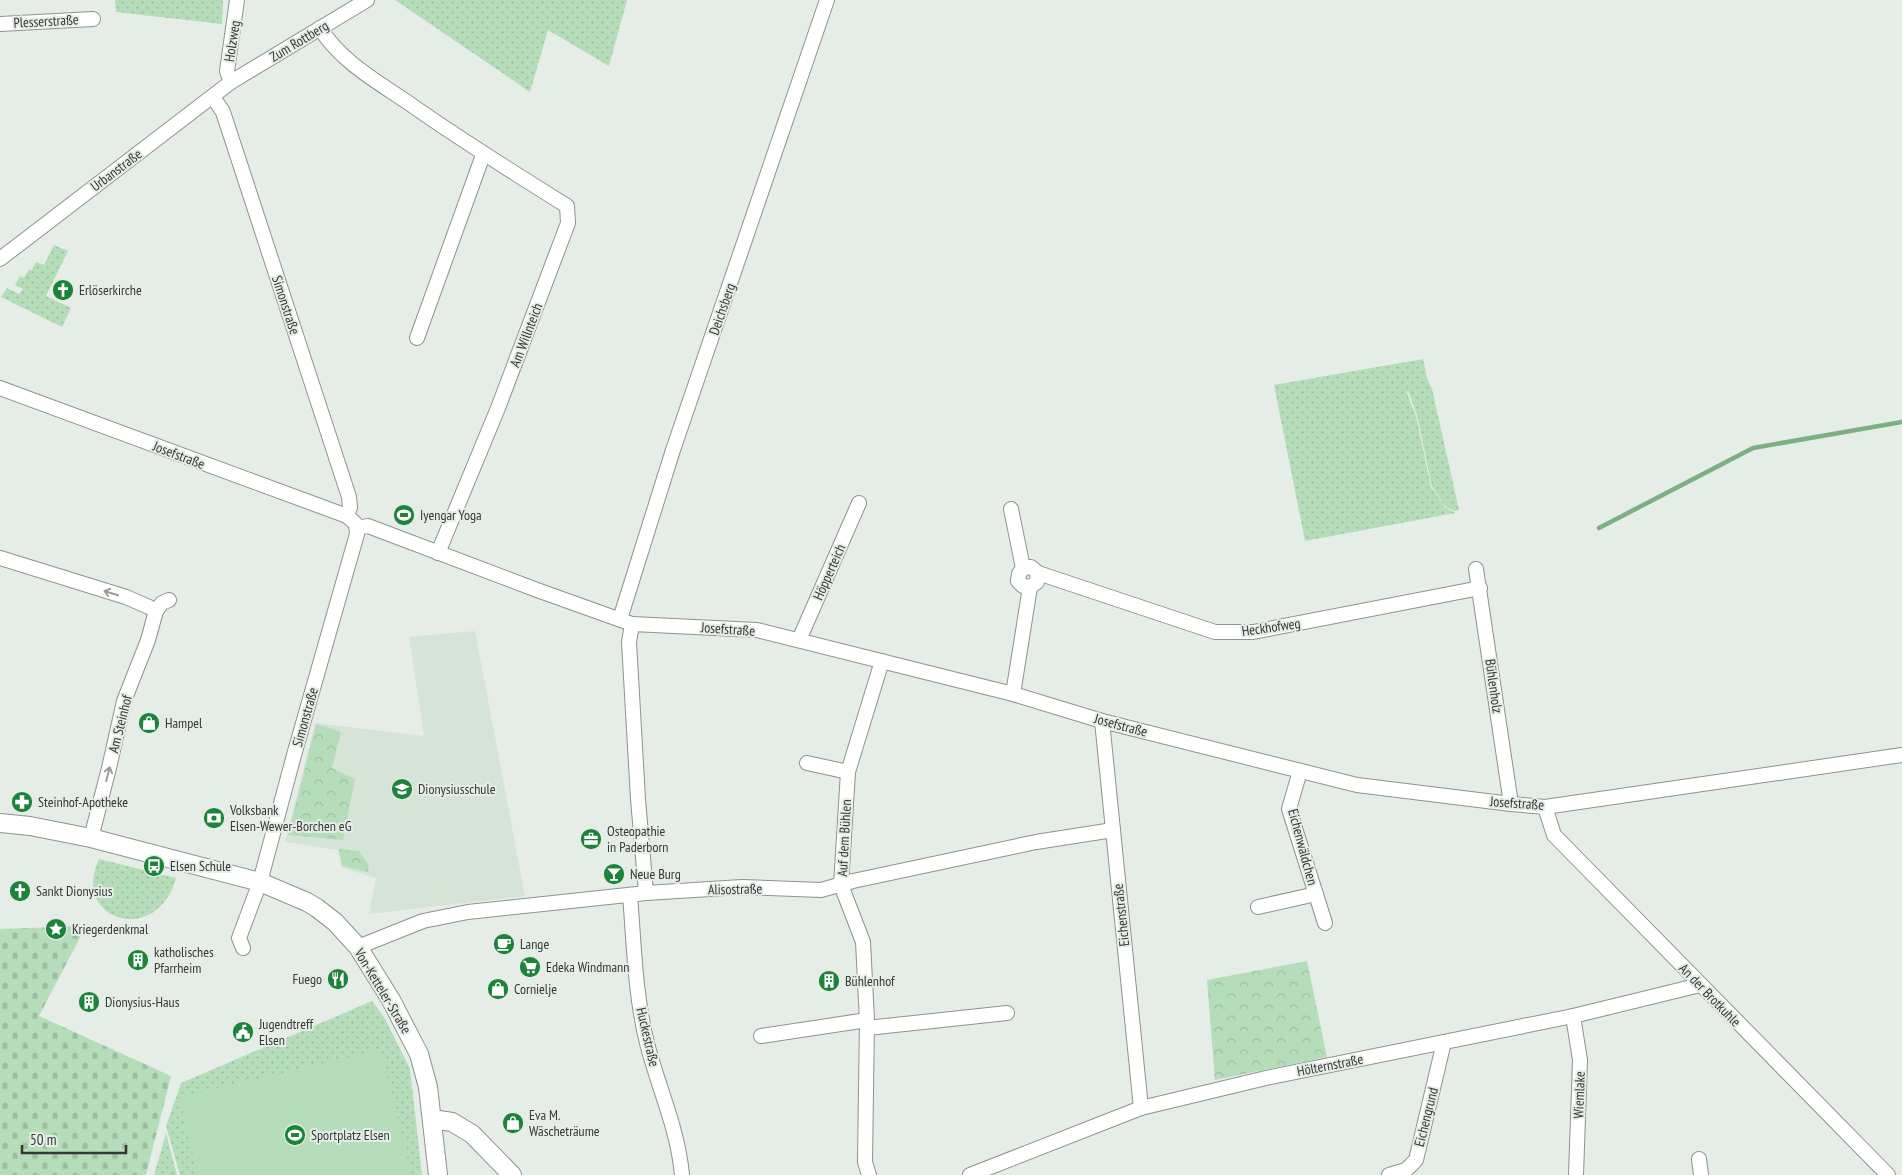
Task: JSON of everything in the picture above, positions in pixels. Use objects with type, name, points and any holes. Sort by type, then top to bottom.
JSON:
[{"type":"street","name":"Holzweg","points":[[231,82],[227,71],[237,0]]},
{"type":"street","name":"Zum Rottberg","points":[[231,82],[367,0]]},
{"type":"street","name":"Deichsberg","points":[[626,622],[673,450],[827,0]]},
{"type":"street","name":"Plesserstraße","points":[[0,24],[93,19]]},
{"type":"street","name":"Am Willnteich","points":[[320,28],[329,42],[353,65],[484,155],[567,206],[568,223],[498,408],[438,553]]},
{"type":"street","name":"Urbanstraße","points":[[0,259],[231,82]]},
{"type":"street","name":"Simonstraße","points":[[213,97],[224,112],[349,497],[353,523],[357,534],[260,882]]},
{"type":"street","points":[[417,338],[484,155]]},
{"type":"street","name":"Josefstraße","points":[[0,388],[353,523],[368,526],[626,622],[757,630],[1013,694],[1102,721],[1357,785],[1545,807],[1902,755]]},
{"type":"street","name":"Höpperteich","points":[[799,640],[859,503]]},
{"type":"street","points":[[1011,508],[1023,568],[1018,574],[1018,581],[1023,586],[1030,587],[1037,582],[1038,573]]},
{"type":"street","points":[[0,558],[126,597],[156,612],[162,603],[169,600]]},
{"type":"street","name":"Heckhofweg","points":[[1023,568],[1031,567],[1038,573],[1215,632],[1253,632],[1480,588]]},
{"type":"street","name":"Bühlenholz","points":[[1476,569],[1511,804]]},
{"type":"street","points":[[1013,694],[1030,587]]},
{"type":"street","name":"Am Steinhof","points":[[91,838],[124,701],[148,640],[156,612]]},
{"type":"street","points":[[626,622],[630,642],[638,799],[646,894]]},
{"type":"street","name":"Auf dem Bühlen","points":[[869,1175],[865,1162],[867,1024],[863,942],[842,885],[848,772],[882,662]]},
{"type":"street","name":"Eichenstraße","points":[[1102,721],[1141,1108]]},
{"type":"street","points":[[807,763],[848,772]]},
{"type":"street","name":"Eichenwäldchen","points":[[1300,771],[1290,808],[1325,923]]},
{"type":"street","name":"An der Brotkuhle","points":[[1545,807],[1554,835],[1888,1175]]},
{"type":"street","name":"Von-Ketteler-Straße","points":[[0,823],[30,826],[91,838],[260,882],[313,905],[335,922],[358,947],[391,1000],[419,1054],[428,1087],[438,1175]]},
{"type":"street","name":"Alisostraße","points":[[358,947],[423,921],[468,912],[630,895],[742,887],[820,890],[842,885],[853,880],[1036,842],[1113,830]]},
{"type":"street","points":[[243,948],[239,938],[260,882]]},
{"type":"street","name":"Eichenwäldchen","points":[[1258,907],[1316,894]]},
{"type":"street","name":"Huckestraße","points":[[630,895],[636,972],[645,1034],[670,1114],[682,1175]]},
{"type":"street","name":"Hölternstraße","points":[[970,1175],[1141,1108],[1266,1078],[1573,1016],[1700,985]]},
{"type":"street","points":[[761,1036],[867,1024],[1006,1013]]},
{"type":"street","name":"Wiemlake","points":[[1573,1016],[1580,1060],[1576,1175]]},
{"type":"street","name":"Eichengrund","points":[[1389,1175],[1406,1170],[1416,1160],[1444,1042]]},
{"type":"street","points":[[432,1119],[452,1122],[472,1134],[512,1175]]},
{"type":"street","points":[[1699,1159],[1702,1175]]},
{"type":"shaded area","name":"Dionysiusschule","points":[[475,631],[525,896],[369,914],[376,878],[342,868],[338,850],[285,842],[315,723],[424,736],[409,637]]},
{"type":"green space","points":[[115,0],[223,0],[222,24],[116,12]]},
{"type":"green space","points":[[395,0],[627,0],[609,66],[548,30],[530,92]]},
{"type":"green space","points":[[54,245],[68,251],[46,296],[71,308],[62,327],[1,297],[7,288],[19,294],[23,289],[15,285],[20,276],[24,278],[36,262],[44,265]]},
{"type":"green space","points":[[1423,359],[1427,378],[1432,389],[1459,510],[1454,511],[1445,506],[1432,487],[1417,415],[1408,391],[1411,381],[1407,393],[1416,416],[1431,487],[1445,507],[1455,513],[1305,541],[1274,385]]},
{"type":"green space","points":[[316,724],[341,732],[332,768],[355,779],[343,840],[288,835]]},
{"type":"green space","points":[[339,849],[359,851],[369,866],[368,872],[342,866]]},
{"type":"green space","points":[[99,859],[176,878],[166,900],[152,913],[136,919],[120,918],[106,910],[96,898],[93,880]]},
{"type":"green space","points":[[86,926],[39,1016],[171,1076],[146,1175],[0,1175],[0,929]]},
{"type":"green space","points":[[1307,961],[1327,1057],[1215,1080],[1207,980]]},
{"type":"green space","name":"Sportplatz Elsen","points":[[372,1001],[384,1017],[410,1069],[422,1175],[180,1175],[166,1126],[181,1083]]},
{"type":"green space","name":"Sportplatz Elsen","points":[[381,1050],[411,1173],[404,1175],[198,1175],[179,1097]]},
{"type":"green space","points":[[166,1133],[177,1175],[154,1175]]},
{"type":"waterway","points":[[1599,528],[1753,448],[1902,422]]},
{"type":"place","name":"Erlöserkirche","points":[[63,290]]},
{"type":"place","name":"Iyengar Yoga","points":[[404,515]]},
{"type":"place","name":"Hampel","points":[[149,723]]},
{"type":"place","name":"Dionysiusschule","points":[[402,789]]},
{"type":"place","name":"Steinhof-Apotheke","points":[[22,802]]},
{"type":"place","name":"Volksbank Elsen-Wewer-Borchen eG","points":[[214,818]]},
{"type":"place","name":"Osteopathie in Paderborn","points":[[591,839]]},
{"type":"place","name":"Elsen Schule","points":[[154,866]]},
{"type":"place","name":"Neue Burg","points":[[614,874]]},
{"type":"place","name":"Sankt Dionysius","points":[[20,891]]},
{"type":"place","name":"Kriegerdenkmal","points":[[56,929]]},
{"type":"place","name":"Lange","points":[[504,944]]},
{"type":"place","name":"katholisches Pfarrheim","points":[[138,960]]},
{"type":"place","name":"Edeka Windmann","points":[[530,967]]},
{"type":"place","name":"Fuego","points":[[338,979]]},
{"type":"place","name":"Bühlenhof","points":[[829,981]]},
{"type":"place","name":"Cornielje","points":[[498,989]]},
{"type":"place","name":"Dionysius-Haus","points":[[89,1002]]},
{"type":"place","name":"Jugendtreff Elsen","points":[[243,1032]]},
{"type":"place","name":"Eva M. Wäscheträume","points":[[513,1123]]},
{"type":"place","name":"Sportplatz Elsen","points":[[295,1135]]}]
